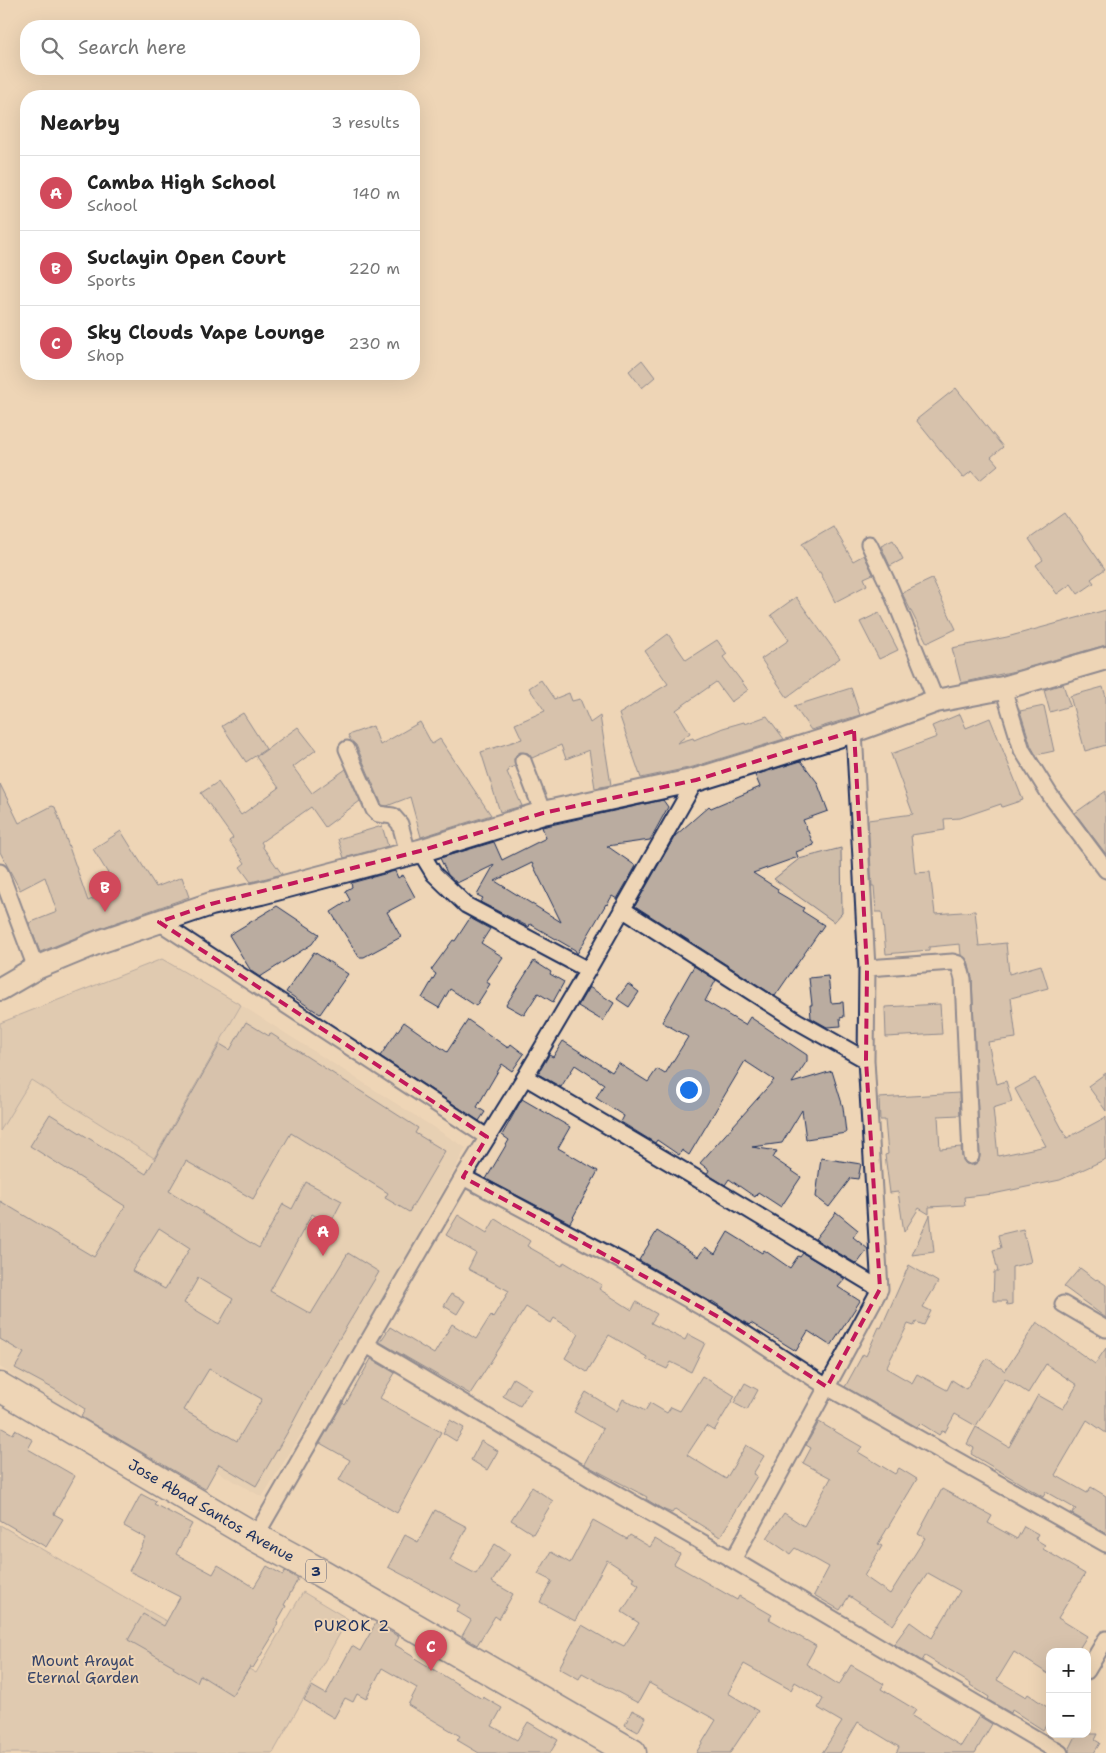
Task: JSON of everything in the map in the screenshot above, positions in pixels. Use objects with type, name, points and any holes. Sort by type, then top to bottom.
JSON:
[{"type":"highway","name":"Jose Abad Santos Avenue","points":[[0,1387],[255,1537],[320,1573],[600,1744],[632,1753]]},
{"type":"street","points":[[869,544],[890,588],[936,701]]},
{"type":"street","points":[[0,988],[36,968],[99,942],[211,904],[261,893],[414,852],[543,813],[696,780],[854,731],[936,701],[1003,688],[1106,658]]},
{"type":"street","points":[[1003,688],[1022,750],[1050,795],[1106,870]]},
{"type":"street","points":[[733,1560],[880,1290],[866,1060],[867,968],[854,731]]},
{"type":"street","points":[[347,749],[374,810],[378,814],[393,816],[400,824],[414,852],[451,892],[466,905],[588,970]]},
{"type":"street","points":[[523,761],[543,813]]},
{"type":"street","points":[[255,1537],[463,1177],[588,970],[696,780]]},
{"type":"street","points":[[0,872],[36,968]]},
{"type":"street","points":[[622,909],[797,1021],[866,1060]]},
{"type":"street","points":[[159,922],[488,1137]]},
{"type":"street","points":[[867,968],[953,962],[959,964],[963,979],[971,1156]]},
{"type":"street","points":[[525,1077],[880,1290]]},
{"type":"street","points":[[463,1177],[620,1261],[724,1320],[827,1387],[1106,1544]]},
{"type":"street","points":[[1064,1304],[1106,1329]]},
{"type":"street","points":[[365,1344],[598,1483],[733,1560],[1060,1753]]},
{"type":"street","points":[[1091,1664],[1106,1640]]},
{"type":"highlighted area","points":[[854,731],[867,968],[866,1060],[880,1289],[827,1387],[724,1320],[463,1177],[487,1137],[159,922],[211,904],[420,851],[543,813],[696,780]]},
{"type":"shaded area","points":[[241,1005],[466,1148],[362,1336],[262,1497],[128,1421],[82,1404],[75,1415],[0,1367],[0,1131],[31,1080],[154,1158]]},
{"type":"green space","points":[[841,848],[842,913],[834,922],[774,879],[799,859]]},
{"type":"green space","points":[[162,959],[241,1005],[154,1158],[31,1080],[0,1131],[0,1023]]},
{"type":"green space","name":"Mount Arayat Eternal Garden","points":[[0,1525],[256,1673],[303,1592],[348,1619],[273,1753],[0,1753]]},
{"type":"building","points":[[642,360],[655,377],[642,388],[629,371]]},
{"type":"building","points":[[956,388],[1003,447],[991,457],[998,465],[980,480],[972,471],[963,478],[916,420]]},
{"type":"building","points":[[1066,513],[1105,569],[1091,579],[1094,583],[1078,594],[1071,584],[1057,594],[1036,565],[1043,560],[1029,539]]},
{"type":"building","points":[[833,526],[853,561],[864,555],[873,574],[864,578],[867,585],[835,602],[820,572],[818,572],[802,544]]},
{"type":"building","points":[[893,540],[903,559],[890,566],[881,546]]},
{"type":"building","points":[[932,579],[956,629],[927,643],[902,593]]},
{"type":"building","points":[[796,597],[840,658],[787,697],[761,659],[789,640],[771,615]]},
{"type":"building","points":[[1106,610],[1106,645],[1015,671],[961,683],[952,648],[1007,637]]},
{"type":"building","points":[[879,613],[898,650],[879,659],[860,622]]},
{"type":"building","points":[[668,634],[686,660],[717,640],[727,654],[723,657],[748,690],[731,702],[716,682],[676,710],[690,733],[677,743],[693,738],[694,740],[723,728],[744,722],[745,724],[767,716],[784,739],[693,767],[641,778],[619,714],[668,684],[645,651]]},
{"type":"building","points":[[541,680],[554,699],[569,693],[572,701],[580,699],[590,723],[600,716],[611,785],[595,788],[589,750],[566,759],[561,745],[532,758],[528,753],[520,752],[514,759],[515,766],[508,769],[509,771],[507,772],[522,806],[500,812],[481,752],[522,739],[515,724],[545,711],[529,688]]},
{"type":"building","points":[[1063,684],[1070,706],[1050,712],[1044,690]]},
{"type":"building","points":[[1103,687],[1106,697],[1106,745],[1085,751],[1070,696]]},
{"type":"building","points":[[851,688],[860,715],[811,730],[794,706]]},
{"type":"building","points":[[1044,706],[1054,751],[1036,755],[1031,746],[1020,711]]},
{"type":"building","points":[[243,713],[266,749],[246,762],[222,726]]},
{"type":"building","points":[[960,714],[966,728],[990,718],[1023,800],[1002,807],[1001,804],[960,818],[944,819],[945,830],[911,835],[915,873],[930,872],[935,914],[975,911],[979,946],[1006,943],[1009,974],[1041,965],[1048,988],[1011,998],[1016,1038],[988,1042],[997,1084],[1006,1081],[1012,1102],[993,1108],[998,1156],[1046,1146],[1015,1089],[1035,1078],[1067,1138],[1106,1117],[1106,1159],[1060,1180],[993,1194],[964,1197],[965,1205],[929,1207],[929,1214],[919,1208],[904,1232],[898,1192],[890,1193],[885,1155],[888,1154],[885,1120],[880,1120],[879,1098],[959,1093],[960,1115],[938,1116],[940,1149],[961,1147],[962,1157],[966,1164],[972,1165],[979,1161],[972,978],[968,961],[961,955],[960,944],[929,947],[929,950],[886,954],[882,912],[876,912],[874,886],[872,886],[868,820],[913,814],[891,754],[937,737],[932,726]]},
{"type":"building","points":[[420,722],[432,744],[440,739],[491,815],[421,837],[410,797],[387,806],[382,805],[356,745],[348,735],[373,726],[380,745]]},
{"type":"building","points":[[298,727],[316,750],[293,767],[312,793],[346,769],[360,801],[325,827],[311,807],[261,842],[282,874],[251,882],[240,867],[245,863],[229,841],[233,838],[201,793],[218,782],[241,815],[279,788],[256,757]]},
{"type":"building","points":[[801,761],[817,782],[828,811],[803,820],[814,845],[796,852],[798,857],[753,873],[778,889],[777,892],[804,908],[802,911],[824,925],[775,996],[635,906],[675,836],[709,806],[711,808],[760,787],[755,775]]},
{"type":"building","points":[[0,784],[19,823],[52,806],[55,807],[88,901],[117,888],[93,849],[121,831],[156,887],[182,877],[189,897],[95,930],[40,952],[29,923],[57,912],[45,877],[20,890],[0,852]]},
{"type":"building","points":[[1106,791],[1106,854],[1075,813]]},
{"type":"building","points":[[663,800],[668,807],[650,840],[607,846],[636,866],[617,899],[612,896],[606,904],[577,954],[575,950],[530,924],[529,927],[480,902],[483,898],[477,895],[494,865],[457,883],[448,875],[440,858],[494,842],[502,860],[546,838],[542,827]],"holes":[[[532,863],[561,922],[495,881]]]},
{"type":"building","points":[[382,826],[388,846],[344,858],[338,839]]},
{"type":"building","points":[[395,871],[398,878],[403,875],[415,897],[387,912],[401,937],[364,957],[359,957],[331,912],[350,900],[345,891],[352,887],[351,883]]},
{"type":"building","points":[[277,906],[319,934],[312,944],[260,977],[251,971],[229,935]]},
{"type":"building","points":[[470,918],[490,929],[481,943],[503,957],[486,982],[490,984],[476,1006],[450,989],[439,1008],[422,998],[436,974],[431,970],[453,940],[455,941]]},
{"type":"building","points":[[314,952],[348,974],[320,1014],[286,992]]},
{"type":"building","points":[[534,961],[564,982],[553,1002],[538,993],[524,1015],[506,1005]]},
{"type":"building","points":[[694,966],[716,980],[705,1001],[745,1025],[750,1017],[807,1055],[807,1061],[792,1083],[832,1071],[843,1107],[846,1133],[806,1139],[802,1110],[782,1143],[752,1147],[777,1151],[773,1158],[801,1177],[781,1207],[758,1192],[755,1197],[729,1179],[725,1185],[707,1174],[709,1170],[700,1163],[774,1080],[745,1061],[689,1155],[682,1150],[679,1155],[657,1140],[655,1143],[621,1122],[624,1116],[596,1098],[604,1084],[575,1065],[561,1087],[538,1074],[549,1055],[553,1057],[563,1041],[612,1072],[618,1063],[648,1082],[657,1069],[665,1074],[688,1037],[662,1022]]},
{"type":"building","points":[[828,976],[831,1003],[843,1002],[844,1017],[840,1018],[841,1026],[827,1027],[811,1018],[810,1005],[812,1005],[809,978]]},
{"type":"building","points":[[628,984],[639,992],[629,1007],[617,999]]},
{"type":"building","points":[[589,987],[614,1003],[603,1021],[578,1006]]},
{"type":"building","points":[[940,1004],[942,1034],[886,1037],[885,1007]]},
{"type":"building","points":[[468,1020],[508,1048],[511,1044],[524,1054],[512,1071],[502,1064],[477,1107],[485,1112],[479,1121],[380,1056],[404,1022],[447,1052]]},
{"type":"building","points":[[246,1022],[269,1036],[270,1033],[418,1128],[415,1133],[445,1151],[409,1212],[385,1198],[388,1193],[291,1133],[253,1199],[186,1161],[169,1191],[259,1248],[283,1204],[292,1209],[306,1182],[342,1201],[330,1224],[312,1214],[270,1291],[311,1314],[348,1253],[379,1272],[324,1364],[256,1486],[219,1464],[205,1489],[81,1417],[85,1409],[54,1389],[15,1368],[24,1353],[0,1339],[0,1201],[94,1257],[125,1206],[30,1146],[50,1114],[146,1174],[220,1044],[230,1050]],"holes":[[[159,1228],[190,1248],[165,1289],[132,1271]],[[198,1278],[233,1299],[219,1324],[184,1303]],[[209,1369],[262,1399],[237,1441],[184,1410]]]},
{"type":"building","points":[[1106,1073],[1106,1111],[1088,1086]]},
{"type":"building","points":[[522,1099],[570,1127],[558,1148],[598,1171],[570,1223],[486,1179],[509,1140],[502,1135]]},
{"type":"building","points":[[821,1158],[861,1164],[858,1179],[851,1178],[829,1207],[816,1197]]},
{"type":"building","points":[[836,1212],[858,1230],[853,1237],[868,1249],[857,1264],[815,1239]]},
{"type":"building","points":[[458,1215],[487,1233],[495,1219],[530,1241],[527,1246],[562,1266],[564,1262],[602,1285],[599,1289],[632,1310],[636,1302],[657,1314],[651,1323],[685,1340],[688,1334],[705,1343],[691,1372],[671,1362],[667,1369],[646,1359],[647,1357],[609,1335],[587,1372],[565,1358],[579,1334],[554,1318],[551,1323],[526,1307],[470,1394],[380,1342],[390,1327],[434,1354],[452,1324],[476,1339],[491,1315],[493,1317],[509,1291],[468,1269],[476,1253],[446,1235]]},
{"type":"building","points":[[930,1215],[934,1252],[912,1255]]},
{"type":"building","points":[[1023,1229],[1031,1262],[1012,1267],[1012,1304],[1007,1305],[1006,1301],[993,1301],[994,1272],[998,1272],[993,1250],[1001,1248],[998,1235]]},
{"type":"building","points":[[657,1231],[698,1257],[705,1247],[715,1254],[728,1232],[762,1253],[764,1250],[790,1268],[798,1256],[800,1257],[803,1253],[845,1279],[838,1287],[860,1301],[831,1346],[808,1331],[796,1351],[751,1323],[749,1325],[712,1301],[639,1260]]},
{"type":"building","points":[[909,1265],[938,1282],[923,1307],[931,1311],[924,1325],[916,1322],[914,1326],[908,1324],[886,1368],[912,1383],[917,1374],[947,1390],[952,1380],[966,1389],[987,1358],[1005,1371],[1037,1322],[1095,1364],[1106,1348],[1106,1433],[1087,1420],[1055,1475],[1087,1493],[1091,1487],[1106,1496],[1106,1533],[1072,1514],[1076,1509],[1046,1492],[1043,1497],[971,1454],[974,1448],[967,1444],[976,1427],[1009,1447],[1038,1395],[1063,1409],[1077,1385],[1046,1364],[1028,1393],[1005,1378],[976,1426],[955,1414],[945,1432],[942,1431],[939,1435],[920,1423],[917,1427],[845,1387],[863,1354],[866,1356],[879,1327],[881,1328]]},
{"type":"building","points":[[1080,1268],[1106,1285],[1106,1318],[1064,1287]]},
{"type":"building","points":[[451,1294],[465,1301],[457,1314],[444,1306]]},
{"type":"building","points":[[371,1359],[395,1373],[380,1398],[441,1432],[397,1513],[339,1480],[350,1460],[320,1443],[343,1403],[345,1405]]},
{"type":"building","points":[[702,1376],[735,1396],[714,1431],[706,1426],[687,1455],[726,1479],[746,1445],[764,1456],[753,1474],[757,1476],[720,1537],[675,1509],[672,1513],[662,1509],[646,1499],[647,1497],[584,1464],[603,1429],[574,1412],[586,1392],[617,1411],[623,1399],[645,1411],[650,1403],[667,1413],[671,1407],[680,1411]]},
{"type":"building","points":[[513,1378],[531,1389],[520,1406],[503,1396]]},
{"type":"building","points":[[745,1383],[758,1390],[747,1410],[734,1403]]},
{"type":"building","points":[[450,1420],[464,1428],[456,1441],[443,1433]]},
{"type":"building","points":[[819,1422],[862,1447],[858,1452],[895,1474],[899,1468],[917,1479],[878,1544],[882,1546],[864,1576],[890,1594],[925,1538],[918,1534],[942,1489],[992,1516],[988,1523],[1017,1539],[1024,1526],[1038,1534],[1035,1539],[1045,1545],[1043,1549],[1085,1574],[1058,1618],[1087,1636],[1080,1648],[1046,1648],[1046,1672],[1014,1652],[997,1680],[1026,1697],[1028,1694],[1046,1706],[1046,1725],[1043,1730],[1012,1710],[1011,1713],[988,1700],[989,1697],[971,1684],[925,1656],[922,1661],[894,1644],[910,1622],[932,1638],[960,1591],[928,1573],[893,1625],[849,1596],[840,1610],[814,1595],[829,1567],[795,1548],[790,1554],[767,1538],[784,1513],[804,1526],[831,1478],[803,1463],[811,1448],[806,1445]]},
{"type":"building","points":[[0,1427],[13,1434],[15,1430],[33,1440],[28,1449],[75,1476],[54,1514],[63,1519],[46,1547],[0,1520]]},
{"type":"building","points":[[481,1441],[498,1451],[487,1470],[471,1460]]},
{"type":"building","points":[[532,1487],[553,1501],[533,1534],[511,1520]]},
{"type":"building","points":[[141,1494],[156,1502],[154,1504],[192,1524],[176,1554],[213,1574],[218,1565],[254,1587],[267,1566],[283,1575],[285,1571],[298,1579],[284,1605],[286,1606],[277,1622],[275,1632],[253,1668],[250,1667],[232,1695],[200,1675],[197,1682],[173,1668],[174,1666],[128,1640],[143,1614],[164,1626],[180,1597],[129,1571],[146,1538],[124,1526]]},
{"type":"building","points":[[435,1510],[467,1527],[450,1560],[476,1574],[495,1544],[510,1554],[492,1582],[513,1594],[499,1619],[495,1616],[477,1645],[462,1636],[471,1620],[456,1611],[460,1605],[388,1567],[405,1535],[418,1542]]},
{"type":"building","points":[[593,1520],[627,1539],[630,1535],[650,1547],[655,1539],[680,1554],[674,1564],[737,1600],[739,1596],[772,1615],[769,1619],[816,1646],[806,1664],[839,1685],[851,1665],[884,1684],[881,1689],[916,1710],[912,1716],[961,1746],[979,1716],[992,1724],[975,1753],[896,1753],[899,1747],[858,1722],[840,1753],[822,1753],[842,1722],[818,1708],[823,1699],[795,1682],[791,1690],[744,1664],[728,1693],[758,1711],[730,1753],[696,1753],[716,1720],[649,1683],[638,1703],[582,1673],[579,1679],[559,1668],[582,1625],[613,1643],[614,1641],[624,1646],[639,1623],[622,1612],[639,1585],[633,1581],[635,1578],[607,1560],[575,1621],[540,1602],[552,1581],[538,1574],[551,1552],[570,1563]]},
{"type":"building","points":[[376,1623],[399,1637],[395,1645],[482,1699],[483,1697],[502,1708],[492,1726],[517,1740],[528,1722],[558,1740],[550,1753],[479,1753],[457,1740],[460,1736],[408,1705],[417,1688],[382,1668],[366,1699],[357,1694],[353,1702],[345,1698],[334,1718],[304,1700],[312,1686],[326,1694],[352,1646],[360,1651]]},
{"type":"building","points":[[632,1710],[646,1717],[638,1732],[625,1725]]},
{"type":"building","points":[[1091,1734],[1098,1734],[1095,1740],[1100,1743],[1094,1753],[1069,1753],[1075,1738],[1091,1738]]},
{"type":"place","name":"Suclayin Open Court","points":[[105,912]]},
{"type":"place","name":"Camba High School","points":[[323,1256]]},
{"type":"place","name":"Sky Clouds Vape Lounge","points":[[431,1671]]},
{"type":"district","name":"PUROK 2","points":[[352,1625]]}]
